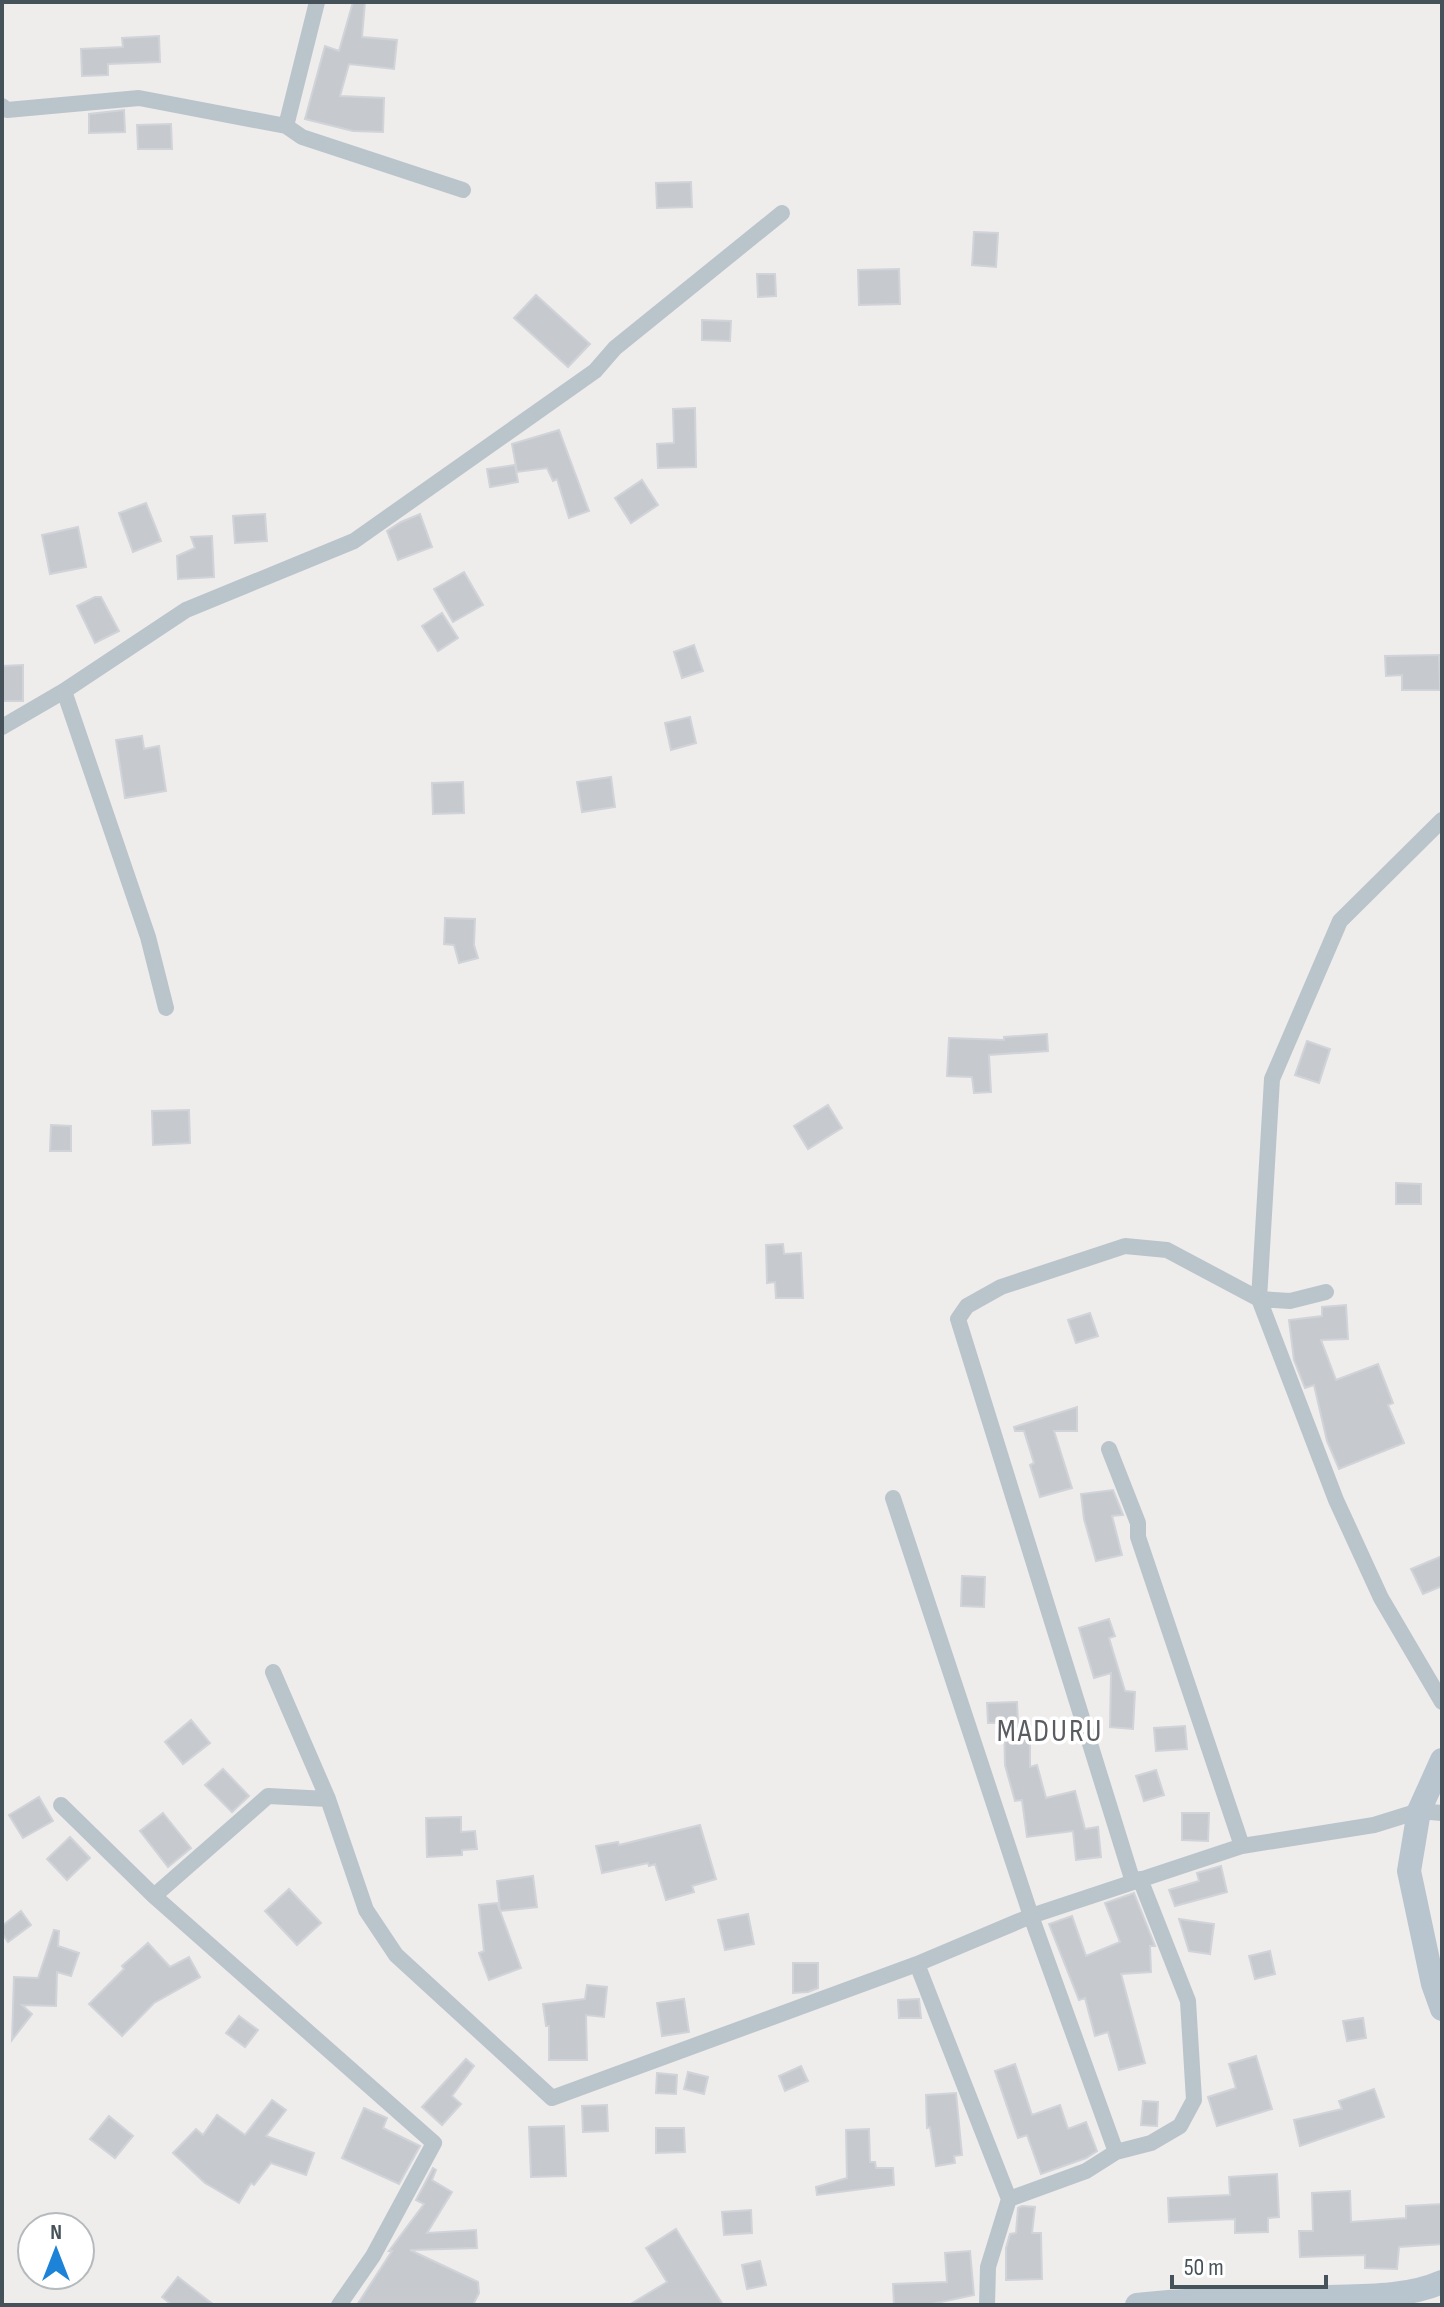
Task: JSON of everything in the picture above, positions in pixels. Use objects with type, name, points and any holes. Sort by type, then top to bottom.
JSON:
[{"type":"main road","points":[[1442,1760],[1431,1812],[1409,1871],[1433,1984],[1442,2009]]},
{"type":"main road","points":[[1137,2305],[1389,2294],[1426,2289],[1442,2282]]},
{"type":"street","points":[[286,126],[317,2]]},
{"type":"street","points":[[2,106],[7,110],[139,98],[286,126],[302,137],[463,190]]},
{"type":"street","points":[[2,727],[64,691],[186,610],[354,541],[595,371],[615,348],[782,213]]},
{"type":"street","points":[[64,691],[148,937],[166,1008]]},
{"type":"street","points":[[1442,820],[1340,921],[1272,1079],[1259,1299],[1336,1500],[1381,1598],[1442,1702]]},
{"type":"street","points":[[1009,2199],[1086,2171],[1116,2152],[1151,2143],[1180,2126],[1194,2100],[1188,2001],[1137,1880],[958,1319],[967,1306],[1001,1287],[1125,1246],[1167,1250],[1259,1299],[1290,1301],[1326,1292]]},
{"type":"street","points":[[1109,1449],[1138,1523],[1138,1537],[1242,1846]]},
{"type":"street","points":[[893,1498],[1031,1916],[1116,2152]]},
{"type":"street","points":[[273,1672],[328,1799],[366,1910],[396,1955],[552,2098],[917,1964],[1031,1916],[1137,1880],[1242,1846],[1374,1825],[1431,1812]]},
{"type":"street","points":[[154,1896],[268,1796],[328,1799]]},
{"type":"street","points":[[61,1805],[154,1896],[434,2143],[373,2256],[339,2305]]},
{"type":"street","points":[[917,1964],[1009,2199],[988,2267],[987,2305]]},
{"type":"building","points":[[353,2],[365,2],[362,37],[397,40],[394,69],[349,64],[340,96],[384,98],[383,132],[353,131],[305,119],[325,46],[339,51]]},
{"type":"building","points":[[159,36],[160,62],[108,64],[108,75],[82,76],[81,49],[123,47],[122,38]]},
{"type":"building","points":[[124,110],[125,132],[89,133],[89,114]]},
{"type":"building","points":[[171,124],[172,149],[138,149],[137,125]]},
{"type":"building","points":[[691,182],[692,207],[657,208],[656,183]]},
{"type":"building","points":[[974,232],[998,233],[996,267],[972,265]]},
{"type":"building","points":[[899,269],[900,304],[859,305],[858,270]]},
{"type":"building","points":[[757,274],[775,274],[776,296],[758,297]]},
{"type":"building","points":[[536,295],[590,344],[568,367],[514,318]]},
{"type":"building","points":[[702,320],[731,321],[730,341],[702,340]]},
{"type":"building","points":[[695,408],[696,467],[658,468],[657,444],[674,443],[673,409]]},
{"type":"building","points":[[559,430],[589,511],[569,518],[557,479],[553,481],[547,468],[517,472],[512,444]]},
{"type":"building","points":[[515,465],[518,482],[490,487],[487,469]]},
{"type":"building","points":[[642,480],[658,505],[631,523],[615,498]]},
{"type":"building","points":[[146,503],[161,541],[133,552],[119,513]]},
{"type":"building","points":[[265,514],[267,541],[235,543],[233,516]]},
{"type":"building","points":[[420,514],[432,547],[398,560],[387,531]]},
{"type":"building","points":[[78,527],[86,567],[50,574],[42,535]]},
{"type":"building","points":[[212,536],[214,577],[178,579],[177,556],[195,548],[191,537]]},
{"type":"building","points":[[464,572],[483,605],[453,622],[434,589]]},
{"type":"building","points":[[101,597],[119,631],[95,643],[77,606]]},
{"type":"building","points":[[442,613],[458,638],[438,651],[422,626]]},
{"type":"building","points":[[694,645],[703,671],[682,678],[674,652]]},
{"type":"building","points":[[1439,655],[1440,690],[1402,690],[1402,675],[1386,676],[1385,656]]},
{"type":"building","points":[[23,665],[23,701],[2,701],[2,666]]},
{"type":"building","points":[[690,717],[696,743],[671,750],[665,723]]},
{"type":"building","points":[[142,736],[144,749],[159,746],[166,791],[125,798],[116,740]]},
{"type":"building","points":[[611,777],[615,807],[582,812],[577,782]]},
{"type":"building","points":[[463,782],[464,813],[433,814],[432,783]]},
{"type":"building","points":[[445,918],[475,919],[474,945],[478,958],[459,963],[454,945],[444,944]]},
{"type":"building","points":[[1047,1034],[1048,1051],[989,1055],[991,1092],[974,1093],[972,1077],[947,1076],[949,1038],[1004,1040],[1004,1037]]},
{"type":"building","points":[[1307,1041],[1330,1049],[1319,1083],[1295,1075]]},
{"type":"building","points":[[828,1105],[842,1128],[808,1149],[794,1126]]},
{"type":"building","points":[[189,1110],[190,1143],[153,1145],[152,1111]]},
{"type":"building","points":[[51,1125],[71,1126],[71,1151],[50,1151]]},
{"type":"building","points":[[1396,1183],[1421,1184],[1421,1204],[1396,1204]]},
{"type":"building","points":[[783,1244],[784,1254],[801,1253],[803,1298],[776,1298],[775,1282],[767,1283],[766,1245]]},
{"type":"building","points":[[1346,1305],[1348,1339],[1321,1340],[1336,1380],[1378,1364],[1393,1403],[1388,1405],[1404,1443],[1339,1469],[1327,1441],[1314,1385],[1305,1388],[1294,1360],[1289,1320],[1322,1316],[1322,1307]]},
{"type":"building","points":[[1090,1313],[1098,1336],[1076,1343],[1068,1320]]},
{"type":"building","points":[[1077,1407],[1077,1431],[1054,1431],[1072,1488],[1040,1497],[1024,1431],[1015,1431],[1014,1427]]},
{"type":"building","points":[[1113,1490],[1123,1515],[1112,1516],[1122,1555],[1096,1561],[1084,1519],[1081,1494]]},
{"type":"building","points":[[1442,1556],[1442,1586],[1423,1594],[1411,1569]]},
{"type":"building","points":[[962,1576],[985,1577],[984,1607],[961,1606]]},
{"type":"building","points":[[1109,1619],[1115,1636],[1109,1638],[1125,1691],[1135,1692],[1133,1729],[1110,1727],[1111,1673],[1094,1678],[1079,1628]]},
{"type":"building","points":[[1017,1702],[1018,1723],[988,1723],[987,1703]]},
{"type":"building","points":[[191,1720],[210,1743],[183,1764],[165,1742]]},
{"type":"building","points":[[1030,1724],[1030,1767],[1037,1765],[1046,1798],[1075,1791],[1085,1829],[1098,1827],[1101,1857],[1076,1860],[1073,1831],[1027,1837],[1022,1800],[1015,1801],[1005,1765],[1004,1725]]},
{"type":"building","points":[[1185,1726],[1187,1749],[1156,1751],[1154,1728]]},
{"type":"building","points":[[223,1769],[249,1796],[232,1812],[205,1785]]},
{"type":"building","points":[[1156,1770],[1164,1795],[1144,1801],[1136,1776]]},
{"type":"building","points":[[39,1797],[53,1821],[23,1838],[9,1815]]},
{"type":"building","points":[[163,1813],[191,1848],[168,1867],[140,1831]]},
{"type":"building","points":[[1182,1813],[1209,1813],[1208,1841],[1182,1840]]},
{"type":"building","points":[[461,1817],[461,1832],[475,1831],[477,1849],[462,1850],[462,1855],[427,1857],[426,1818]]},
{"type":"building","points":[[700,1825],[716,1879],[692,1886],[694,1892],[666,1900],[655,1864],[602,1873],[596,1846],[618,1842],[619,1845]]},
{"type":"building","points":[[70,1837],[90,1858],[67,1880],[47,1859]]},
{"type":"building","points":[[1221,1866],[1227,1892],[1175,1906],[1169,1890],[1199,1881],[1197,1873]]},
{"type":"building","points":[[533,1876],[537,1907],[500,1911],[497,1881]]},
{"type":"building","points":[[289,1889],[321,1923],[297,1945],[265,1911]]},
{"type":"building","points":[[1134,1893],[1155,1946],[1150,1946],[1151,1972],[1121,1974],[1145,2063],[1119,2070],[1108,2032],[1095,2036],[1085,1998],[1079,2000],[1049,1924],[1072,1916],[1086,1956],[1120,1942],[1105,1903]]},
{"type":"building","points":[[497,1903],[521,1968],[489,1980],[479,1953],[484,1951],[479,1905]]},
{"type":"building","points":[[21,1911],[31,1925],[8,1942],[2,1933],[2,1926]]},
{"type":"building","points":[[748,1914],[754,1944],[725,1950],[718,1920]]},
{"type":"building","points":[[1179,1919],[1214,1924],[1210,1954],[1189,1951]]},
{"type":"building","points":[[54,1930],[59,1931],[58,1946],[79,1953],[71,1976],[57,1972],[56,2006],[22,2005],[32,2014],[12,2040],[14,1977],[38,1978]]},
{"type":"building","points":[[148,1943],[170,1967],[189,1957],[200,1977],[154,2003],[122,2036],[89,2004],[124,1969],[122,1966]]},
{"type":"building","points":[[1270,1951],[1275,1974],[1255,1979],[1249,1956]]},
{"type":"building","points":[[793,1963],[818,1963],[818,1988],[793,1993]]},
{"type":"building","points":[[587,1985],[607,1987],[604,2017],[586,2015],[587,2060],[549,2060],[549,2026],[546,2026],[543,2004],[585,1999]]},
{"type":"building","points":[[684,1999],[689,2032],[662,2036],[657,2003]]},
{"type":"building","points":[[919,1999],[921,2018],[899,2018],[898,2000]]},
{"type":"building","points":[[239,2016],[258,2030],[245,2047],[226,2033]]},
{"type":"building","points":[[1363,2018],[1366,2038],[1347,2041],[1343,2021]]},
{"type":"building","points":[[1256,2056],[1272,2109],[1217,2126],[1208,2097],[1236,2088],[1229,2064]]},
{"type":"building","points":[[466,2059],[474,2066],[452,2096],[461,2104],[442,2125],[422,2107]]},
{"type":"building","points":[[1015,2064],[1032,2115],[1060,2105],[1068,2129],[1086,2122],[1097,2151],[1041,2174],[1027,2135],[1018,2138],[995,2071]]},
{"type":"building","points":[[801,2066],[808,2081],[785,2091],[779,2076]]},
{"type":"building","points":[[688,2072],[708,2077],[704,2094],[684,2089]]},
{"type":"building","points":[[657,2073],[677,2075],[676,2094],[656,2093]]},
{"type":"building","points":[[1374,2089],[1384,2117],[1300,2146],[1294,2120],[1342,2109],[1339,2101]]},
{"type":"building","points":[[956,2093],[962,2155],[954,2156],[955,2163],[936,2166],[930,2127],[927,2128],[926,2095]]},
{"type":"building","points":[[272,2100],[286,2110],[266,2136],[314,2153],[306,2175],[271,2163],[254,2185],[251,2183],[239,2203],[205,2183],[173,2153],[196,2129],[203,2135],[217,2115],[245,2135]]},
{"type":"building","points":[[1143,2101],[1158,2102],[1157,2126],[1141,2125]]},
{"type":"building","points":[[607,2105],[608,2131],[583,2132],[582,2106]]},
{"type":"building","points":[[364,2108],[387,2118],[383,2128],[420,2146],[399,2184],[342,2158]]},
{"type":"building","points":[[109,2116],[133,2136],[115,2158],[90,2139]]},
{"type":"building","points":[[564,2126],[566,2176],[531,2177],[529,2127]]},
{"type":"building","points":[[656,2128],[684,2128],[685,2152],[656,2153]]},
{"type":"building","points":[[869,2129],[870,2162],[875,2162],[876,2168],[893,2168],[894,2185],[817,2195],[816,2187],[847,2178],[846,2130]]},
{"type":"building","points":[[433,2168],[436,2170],[432,2180],[452,2192],[427,2233],[476,2230],[477,2248],[410,2250],[478,2282],[479,2293],[473,2305],[357,2305],[392,2251],[389,2251],[424,2204],[416,2200]]},
{"type":"building","points":[[1277,2174],[1279,2217],[1268,2218],[1268,2232],[1235,2233],[1235,2219],[1169,2222],[1168,2198],[1230,2195],[1229,2177]]},
{"type":"building","points":[[1350,2191],[1351,2222],[1406,2218],[1406,2206],[1442,2204],[1442,2244],[1399,2247],[1397,2269],[1365,2268],[1365,2255],[1300,2257],[1299,2231],[1313,2231],[1312,2193]]},
{"type":"building","points":[[1035,2207],[1032,2233],[1041,2233],[1042,2279],[1006,2280],[1006,2248],[1010,2234],[1016,2233],[1018,2208]]},
{"type":"building","points":[[751,2210],[752,2233],[724,2235],[722,2212]]},
{"type":"building","points":[[676,2229],[723,2305],[629,2305],[667,2282],[646,2248]]},
{"type":"building","points":[[970,2251],[974,2295],[927,2305],[894,2305],[893,2284],[947,2282],[945,2253]]},
{"type":"building","points":[[760,2261],[766,2285],[747,2289],[742,2265]]},
{"type":"building","points":[[178,2277],[214,2305],[172,2305],[162,2297]]},
{"type":"district","name":"MADURU","points":[[1050,1730]]}]
